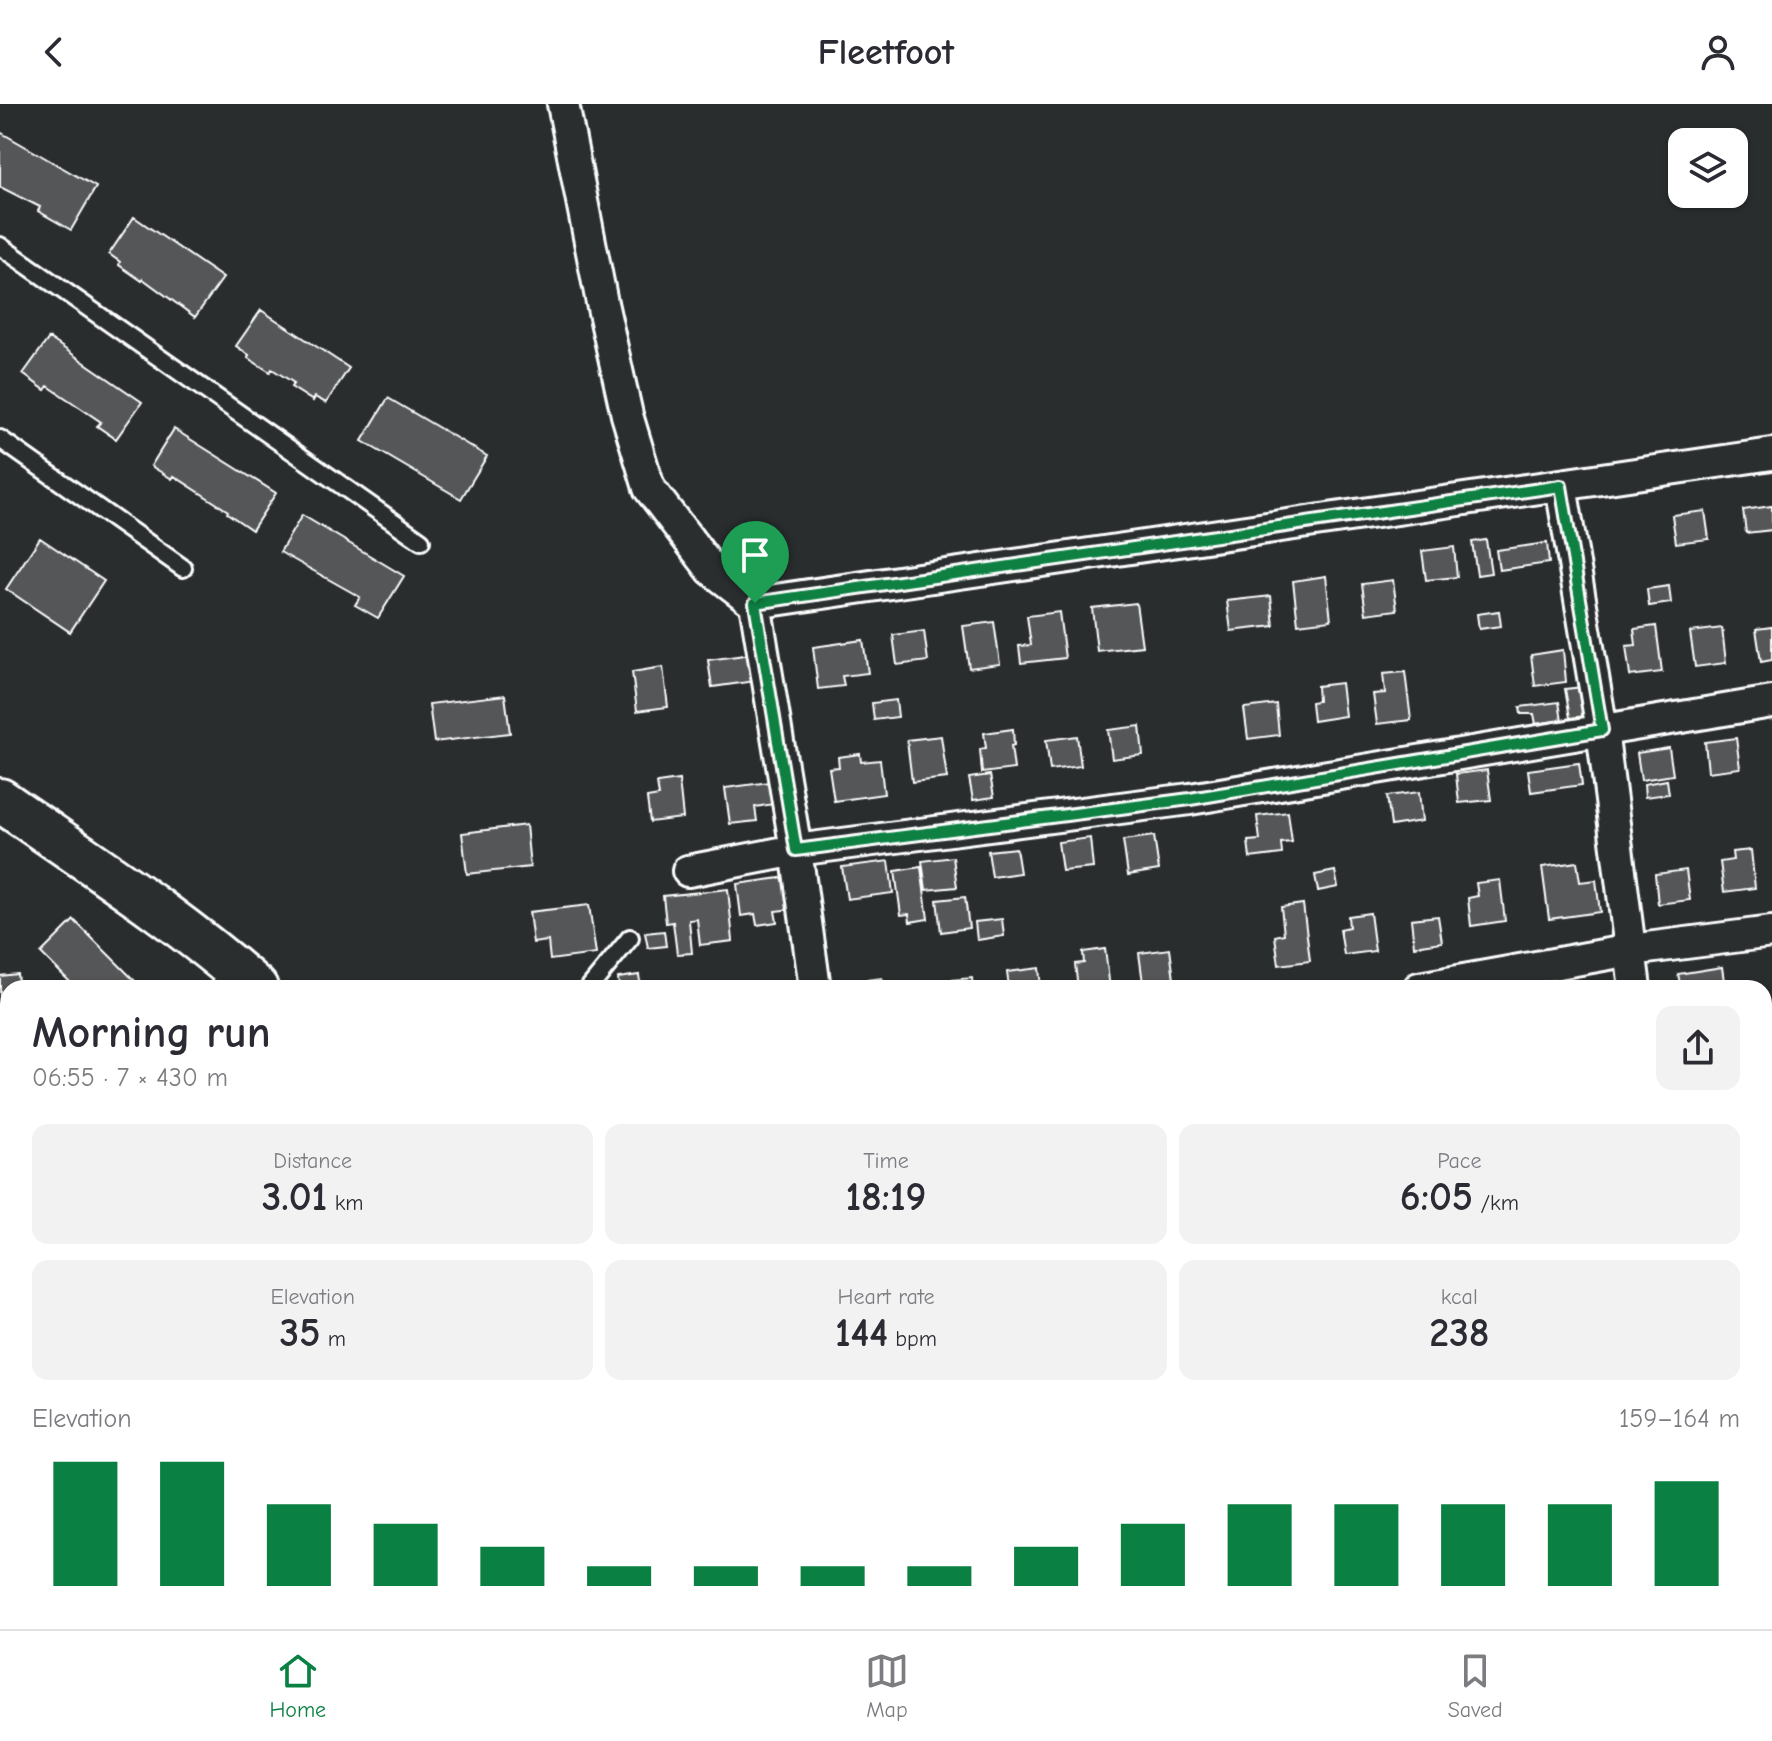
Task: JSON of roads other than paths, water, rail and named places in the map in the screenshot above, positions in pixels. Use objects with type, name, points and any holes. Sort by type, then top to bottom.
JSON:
[{"type":"main road","points":[[0,800],[125,888],[246,980]]},
{"type":"street","points":[[563,104],[608,331],[627,415],[649,488],[712,570],[755,603],[814,980]]},
{"type":"street","points":[[755,603],[1772,454]]},
{"type":"street","points":[[1561,486],[1602,730],[1634,980]]},
{"type":"street","points":[[688,871],[796,850],[1190,799],[1772,702]]},
{"type":"street","points":[[1464,980],[1631,950],[1772,932]]},
{"type":"lane","points":[[0,246],[421,541]]},
{"type":"lane","points":[[0,439],[183,568]]},
{"type":"lane","points":[[596,980],[630,938]]}]
